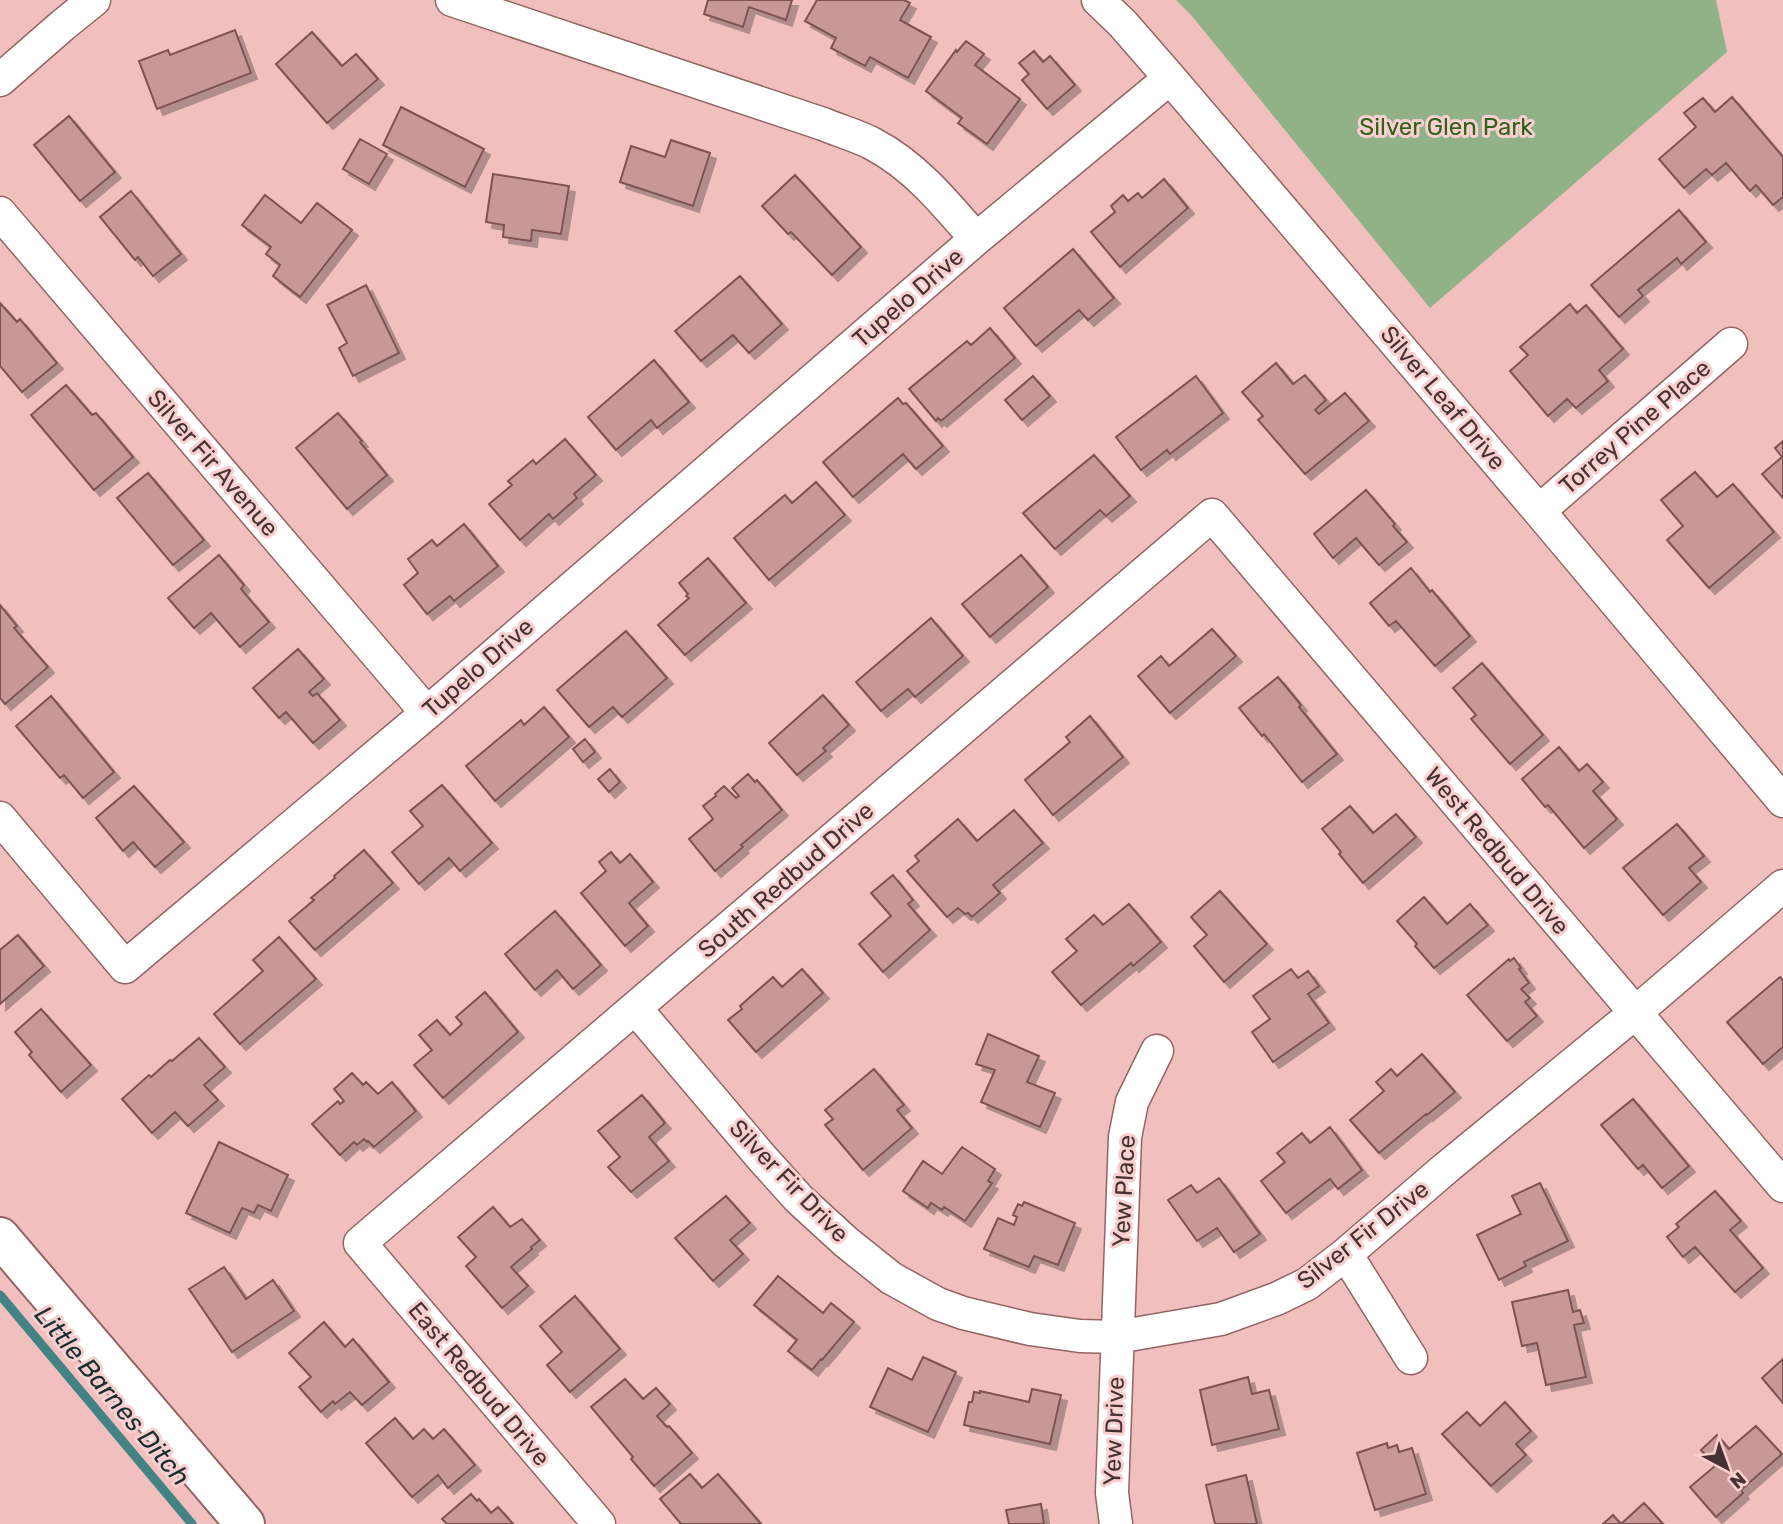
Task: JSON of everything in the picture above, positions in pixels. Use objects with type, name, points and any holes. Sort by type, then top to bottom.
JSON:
[{"type":"main road","points":[[0,1237],[245,1524]]},
{"type":"street","points":[[0,80],[94,0]]},
{"type":"street","name":"Tupelo Drive","points":[[452,0],[823,124],[874,145],[911,169],[944,201],[976,239]]},
{"type":"street","name":"Silver Leaf Drive","points":[[1098,0],[1170,78],[1783,802]]},
{"type":"street","name":"Tupelo Drive","points":[[0,818],[125,967],[427,713],[976,239],[1170,78]]},
{"type":"street","name":"Silver Fir Avenue","points":[[0,213],[427,713]]},
{"type":"street","name":"Torrey Pine Place","points":[[1539,511],[1731,344]]},
{"type":"street","name":"South Redbud Drive","points":[[360,1243],[1212,515]]},
{"type":"street","name":"West Redbud Drive","points":[[1212,515],[1783,1186]]},
{"type":"street","name":"Silver Fir Drive","points":[[636,1009],[799,1199],[891,1278],[938,1304],[963,1313],[1030,1329],[1080,1336],[1117,1337],[1221,1319],[1276,1299],[1307,1284],[1635,1013],[1783,886]]},
{"type":"street","name":"Yew Place","points":[[1117,1337],[1125,1137],[1132,1102],[1157,1051]]},
{"type":"street","name":"East Redbud Drive","points":[[360,1243],[599,1524]]},
{"type":"street","points":[[1346,1254],[1411,1358]]},
{"type":"street","name":"Yew Drive","points":[[1116,1524],[1112,1493],[1117,1337]]},
{"type":"green space","name":"Silver Glen Park","points":[[1176,0],[1716,0],[1727,52],[1430,308]]},
{"type":"building","points":[[708,0],[792,0],[786,20],[749,7],[743,27],[704,14]]},
{"type":"building","points":[[817,0],[904,0],[910,3],[900,20],[931,37],[908,78],[870,57],[865,66],[831,48],[836,38],[805,21]]},
{"type":"building","points":[[235,30],[251,73],[157,109],[139,61],[168,50],[170,55]]},
{"type":"building","points":[[312,32],[342,66],[356,54],[378,79],[327,123],[276,64]]},
{"type":"building","points":[[966,41],[984,54],[975,65],[1020,99],[987,144],[958,123],[962,118],[926,91],[956,50],[957,52]]},
{"type":"building","points":[[1034,51],[1043,62],[1050,56],[1075,85],[1047,109],[1022,80],[1029,74],[1019,63]]},
{"type":"building","points":[[1732,97],[1783,157],[1783,197],[1773,205],[1756,185],[1750,191],[1726,163],[1712,175],[1706,169],[1684,188],[1659,159],[1696,127],[1684,113],[1703,98],[1715,112]]},
{"type":"building","points":[[401,107],[484,149],[465,187],[383,145]]},
{"type":"building","points":[[69,116],[115,172],[80,201],[34,145]]},
{"type":"building","points":[[360,139],[387,154],[369,184],[343,169]]},
{"type":"building","points":[[671,140],[710,153],[693,206],[620,182],[631,146],[665,157]]},
{"type":"building","points":[[493,174],[569,186],[561,234],[532,230],[531,241],[503,237],[504,225],[486,222]]},
{"type":"building","points":[[795,175],[861,247],[832,275],[762,206]]},
{"type":"building","points":[[1164,179],[1188,208],[1120,267],[1091,232],[1115,212],[1111,206],[1123,195],[1128,201],[1138,193],[1142,198]]},
{"type":"building","points":[[131,191],[181,254],[153,276],[138,257],[135,260],[100,217]]},
{"type":"building","points":[[265,195],[301,223],[317,203],[352,230],[300,297],[273,276],[280,265],[266,254],[271,247],[242,225]]},
{"type":"building","points":[[1679,210],[1706,242],[1681,264],[1677,258],[1638,290],[1643,296],[1619,317],[1591,285]]},
{"type":"building","points":[[1073,249],[1114,298],[1088,320],[1079,310],[1036,346],[1004,308]]},
{"type":"building","points":[[740,276],[782,324],[749,353],[733,335],[701,361],[675,331]]},
{"type":"building","points":[[366,285],[399,353],[353,376],[339,348],[347,343],[327,305]]},
{"type":"building","points":[[0,303],[17,322],[20,319],[57,363],[22,392],[0,366]]},
{"type":"building","points":[[1570,304],[1577,313],[1586,305],[1623,349],[1599,370],[1608,381],[1576,408],[1567,399],[1548,416],[1510,371],[1528,355],[1520,347]]},
{"type":"building","points":[[990,328],[1015,358],[941,421],[938,418],[936,421],[909,389],[967,341],[971,345]]},
{"type":"building","points":[[654,360],[689,402],[657,428],[651,420],[616,450],[588,417]]},
{"type":"building","points":[[1276,363],[1293,384],[1305,375],[1326,400],[1315,410],[1319,414],[1345,393],[1369,421],[1305,474],[1258,420],[1263,416],[1242,392]]},
{"type":"building","points":[[1033,376],[1050,396],[1022,420],[1005,400]]},
{"type":"building","points":[[1196,376],[1223,413],[1170,454],[1167,450],[1141,470],[1116,437]]},
{"type":"building","points":[[66,385],[92,415],[96,413],[133,457],[94,490],[31,415]]},
{"type":"building","points":[[898,398],[903,404],[906,403],[943,446],[916,469],[903,454],[853,497],[823,462]]},
{"type":"building","points":[[338,413],[387,475],[347,509],[296,448]]},
{"type":"building","points":[[565,439],[596,475],[574,494],[577,498],[553,519],[549,514],[520,540],[489,504],[512,485],[508,481],[533,460],[536,464]]},
{"type":"building","points":[[1783,441],[1783,498],[1762,474],[1782,457],[1775,448]]},
{"type":"building","points":[[1094,455],[1130,496],[1106,516],[1100,510],[1055,549],[1023,513]]},
{"type":"building","points":[[1695,472],[1717,497],[1733,484],[1774,532],[1709,588],[1667,540],[1683,526],[1661,500]]},
{"type":"building","points":[[148,473],[204,540],[173,565],[117,498]]},
{"type":"building","points":[[816,482],[845,515],[769,580],[734,538],[785,495],[792,503]]},
{"type":"building","points":[[1366,490],[1407,542],[1379,565],[1356,538],[1333,558],[1314,534]]},
{"type":"building","points":[[464,524],[498,566],[454,601],[450,596],[427,614],[404,585],[418,573],[408,559],[432,540],[437,546]]},
{"type":"building","points":[[219,555],[244,585],[241,589],[269,622],[240,647],[211,613],[194,628],[168,598]]},
{"type":"building","points":[[1021,555],[1048,587],[990,637],[962,604]]},
{"type":"building","points":[[708,558],[746,603],[685,655],[658,625],[689,598],[679,583]]},
{"type":"building","points":[[1411,568],[1470,636],[1435,666],[1396,621],[1389,626],[1370,603]]},
{"type":"building","points":[[0,605],[17,626],[14,628],[48,667],[5,704],[0,698]]},
{"type":"building","points":[[931,618],[963,656],[915,697],[908,689],[881,711],[856,682]]},
{"type":"building","points":[[1212,629],[1236,656],[1170,713],[1138,676],[1161,656],[1169,666]]},
{"type":"building","points":[[626,631],[667,678],[622,717],[613,707],[589,727],[557,690]]},
{"type":"building","points":[[298,649],[324,679],[309,692],[313,696],[317,693],[340,720],[313,743],[286,712],[279,718],[253,688]]},
{"type":"building","points":[[1482,663],[1543,735],[1510,764],[1471,719],[1476,715],[1453,688]]},
{"type":"building","points":[[1278,677],[1337,754],[1302,782],[1264,734],[1262,736],[1239,708]]},
{"type":"building","points":[[823,695],[849,725],[823,748],[826,751],[797,775],[769,743]]},
{"type":"building","points":[[51,696],[114,772],[83,798],[64,775],[60,778],[16,726]]},
{"type":"building","points":[[544,707],[569,737],[495,801],[466,766],[521,720],[524,725]]},
{"type":"building","points":[[1090,716],[1123,757],[1053,815],[1025,780],[1070,742],[1066,737]]},
{"type":"building","points":[[585,739],[595,752],[583,762],[573,749]]},
{"type":"building","points":[[1559,747],[1579,771],[1587,764],[1603,782],[1593,791],[1617,819],[1584,848],[1522,779]]},
{"type":"building","points":[[610,769],[620,782],[609,792],[598,779]]},
{"type":"building","points":[[748,774],[755,782],[757,780],[782,810],[715,871],[689,839],[713,819],[703,806],[724,786],[736,798],[739,796],[732,788]]},
{"type":"building","points":[[442,785],[492,843],[460,871],[449,858],[419,884],[392,852],[423,826],[410,811]]},
{"type":"building","points":[[134,786],[184,842],[155,867],[133,842],[123,851],[96,818]]},
{"type":"building","points":[[1350,806],[1373,833],[1396,814],[1416,837],[1363,883],[1322,829]]},
{"type":"building","points":[[1014,810],[1043,843],[993,885],[1000,893],[972,917],[958,908],[947,917],[907,871],[919,861],[915,856],[958,819],[977,841]]},
{"type":"building","points":[[1677,824],[1704,856],[1689,868],[1701,882],[1663,915],[1623,868]]},
{"type":"building","points":[[364,850],[393,883],[315,950],[289,921]]},
{"type":"building","points":[[611,852],[620,863],[630,854],[653,882],[629,903],[648,926],[625,946],[581,893],[606,871],[599,862]]},
{"type":"building","points":[[893,875],[913,900],[908,904],[930,930],[883,972],[859,944],[891,916],[871,893]]},
{"type":"building","points":[[1220,891],[1267,944],[1224,982],[1194,946],[1207,935],[1191,917]]},
{"type":"building","points":[[1424,897],[1447,924],[1470,904],[1488,925],[1434,968],[1397,921]]},
{"type":"building","points":[[1129,904],[1161,942],[1081,1005],[1052,972],[1077,951],[1066,939],[1094,915],[1103,925]]},
{"type":"building","points":[[555,911],[601,965],[573,989],[557,970],[535,990],[505,954]]},
{"type":"building","points":[[18,935],[44,966],[0,1004],[0,950]]},
{"type":"building","points":[[279,937],[316,979],[240,1044],[214,1014],[263,971],[253,960]]},
{"type":"building","points":[[1514,958],[1529,983],[1521,989],[1530,998],[1525,1002],[1537,1016],[1507,1041],[1467,995],[1509,959],[1510,961]]},
{"type":"building","points":[[802,969],[823,993],[756,1052],[728,1020],[773,977],[782,987]]},
{"type":"building","points":[[1291,969],[1298,978],[1308,971],[1319,986],[1308,994],[1329,1023],[1273,1062],[1252,1032],[1270,1019],[1253,996]]},
{"type":"building","points":[[1780,977],[1783,980],[1783,1047],[1763,1064],[1727,1022]]},
{"type":"building","points":[[485,992],[518,1032],[443,1098],[414,1065],[432,1050],[419,1035],[437,1020],[450,1035],[462,1024],[456,1017]]},
{"type":"building","points":[[41,1009],[91,1065],[61,1092],[29,1055],[32,1052],[15,1032]]},
{"type":"building","points":[[988,1034],[1039,1056],[1027,1082],[1055,1093],[1040,1127],[981,1102],[995,1070],[976,1064]]},
{"type":"building","points":[[199,1038],[225,1067],[204,1085],[218,1100],[188,1126],[175,1112],[152,1133],[122,1099]]},
{"type":"building","points":[[1422,1054],[1455,1092],[1379,1153],[1350,1120],[1384,1091],[1376,1082],[1391,1069],[1397,1076]]},
{"type":"building","points":[[874,1069],[904,1105],[897,1110],[912,1128],[863,1170],[825,1125],[833,1119],[825,1110]]},
{"type":"building","points":[[352,1073],[363,1085],[366,1082],[378,1094],[392,1082],[416,1111],[374,1147],[364,1139],[357,1145],[354,1142],[340,1155],[312,1124],[338,1101],[340,1104],[344,1101],[334,1089]]},
{"type":"building","points":[[642,1095],[665,1123],[649,1137],[669,1161],[631,1192],[608,1167],[620,1157],[598,1131]]},
{"type":"building","points":[[1633,1099],[1689,1166],[1662,1188],[1643,1165],[1638,1169],[1601,1125]]},
{"type":"building","points":[[1330,1127],[1362,1170],[1338,1189],[1330,1179],[1286,1213],[1261,1181],[1285,1162],[1277,1153],[1302,1133],[1310,1143]]},
{"type":"building","points":[[219,1142],[288,1175],[271,1211],[258,1205],[254,1213],[242,1208],[230,1233],[186,1213]]},
{"type":"building","points":[[962,1147],[995,1169],[988,1181],[992,1183],[965,1221],[944,1207],[942,1210],[931,1203],[928,1208],[903,1191],[923,1161],[942,1174]]},
{"type":"building","points":[[1219,1178],[1260,1234],[1234,1252],[1217,1228],[1197,1241],[1168,1200],[1191,1185],[1197,1193]]},
{"type":"building","points":[[1540,1183],[1568,1241],[1524,1262],[1526,1266],[1499,1280],[1477,1235],[1521,1214],[1512,1196]]},
{"type":"building","points":[[1715,1191],[1741,1221],[1730,1230],[1763,1268],[1735,1292],[1695,1247],[1683,1257],[1667,1237],[1679,1227],[1676,1224]]},
{"type":"building","points":[[726,1196],[750,1223],[730,1240],[743,1254],[713,1281],[675,1238]]},
{"type":"building","points":[[1024,1202],[1075,1223],[1058,1265],[1034,1256],[1029,1267],[984,1249],[998,1218],[1014,1225],[1017,1217],[1013,1215],[1018,1204],[1022,1206]]},
{"type":"building","points":[[493,1207],[510,1227],[522,1219],[540,1240],[511,1267],[528,1286],[502,1308],[466,1266],[476,1257],[458,1237]]},
{"type":"building","points":[[224,1267],[246,1299],[273,1280],[294,1311],[232,1352],[189,1289]]},
{"type":"building","points":[[778,1276],[823,1313],[831,1303],[854,1322],[812,1370],[788,1351],[797,1340],[754,1305]]},
{"type":"building","points":[[1568,1290],[1573,1312],[1580,1310],[1584,1323],[1574,1325],[1586,1377],[1546,1385],[1537,1343],[1522,1346],[1512,1302]]},
{"type":"building","points":[[575,1296],[620,1349],[570,1392],[547,1365],[562,1352],[540,1326]]},
{"type":"building","points":[[324,1322],[345,1347],[353,1339],[389,1382],[362,1405],[350,1392],[335,1404],[333,1401],[321,1412],[299,1387],[311,1377],[289,1353]]},
{"type":"building","points":[[923,1357],[956,1372],[928,1432],[870,1407],[888,1368],[912,1380]]},
{"type":"building","points":[[1783,1359],[1783,1403],[1762,1378]]},
{"type":"building","points":[[1248,1377],[1252,1394],[1269,1390],[1279,1429],[1212,1445],[1200,1390]]},
{"type":"building","points":[[625,1379],[643,1399],[656,1388],[670,1404],[657,1416],[692,1453],[654,1486],[591,1407]]},
{"type":"building","points":[[1032,1389],[1061,1395],[1050,1444],[964,1425],[974,1392],[1029,1402]]},
{"type":"building","points":[[1505,1402],[1531,1431],[1516,1444],[1526,1455],[1491,1486],[1442,1434],[1467,1412],[1480,1426]]},
{"type":"building","points":[[395,1418],[413,1439],[424,1429],[433,1439],[444,1429],[475,1465],[448,1488],[438,1475],[412,1497],[366,1443]]},
{"type":"building","points":[[1756,1426],[1782,1454],[1741,1490],[1743,1493],[1716,1517],[1690,1487],[1715,1466],[1701,1450],[1717,1435],[1729,1449]]},
{"type":"building","points":[[1387,1443],[1388,1448],[1397,1445],[1399,1452],[1412,1448],[1426,1494],[1375,1510],[1357,1453]]},
{"type":"building","points":[[690,1474],[702,1488],[718,1474],[761,1524],[681,1524],[660,1499]]},
{"type":"building","points":[[1246,1475],[1257,1524],[1215,1524],[1206,1485]]},
{"type":"building","points":[[471,1494],[491,1513],[498,1507],[513,1524],[447,1524],[442,1519]]},
{"type":"building","points":[[1644,1503],[1663,1524],[1621,1524]]},
{"type":"building","points":[[1041,1504],[1044,1524],[1009,1524],[1006,1510]]},
{"type":"building","points":[[1613,1515],[1621,1524],[1603,1524]]},
{"type":"waterway","name":"Little Barnes Ditch","points":[[0,1295],[192,1524]]}]
